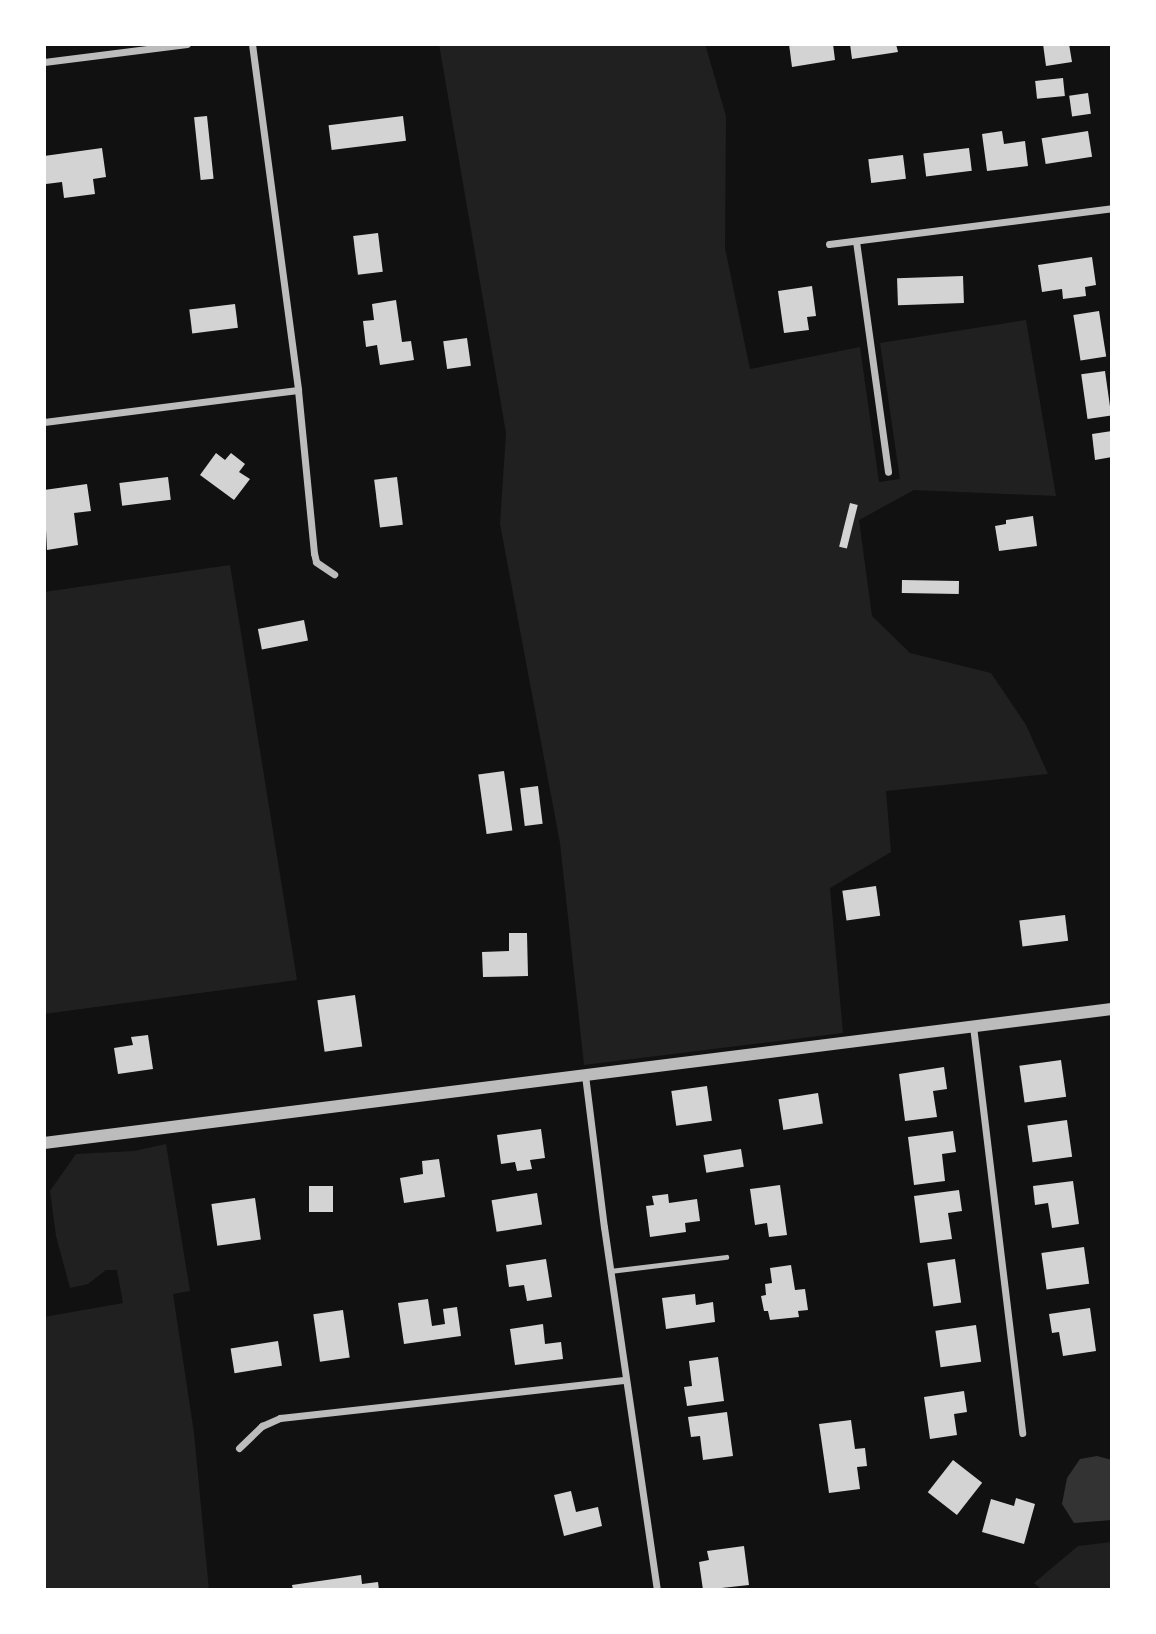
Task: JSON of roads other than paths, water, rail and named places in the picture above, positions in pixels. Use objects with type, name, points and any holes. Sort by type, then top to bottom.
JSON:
[{"type":"street","points":[[44,62],[187,44]]},
{"type":"street","points":[[252,44],[298,390],[314,553],[316,562],[334,574]]},
{"type":"street","points":[[829,244],[1112,208]]},
{"type":"street","points":[[856,241],[888,472]]},
{"type":"street","points":[[44,422],[298,390]]},
{"type":"street","points":[[44,1143],[1112,1009]]},
{"type":"street","points":[[973,1026],[1022,1433]]},
{"type":"street","points":[[585,1074],[610,1271],[657,1590]]},
{"type":"street","points":[[239,1448],[262,1426],[291,1416],[626,1380]]},
{"type":"lane","points":[[610,1271],[726,1257]]}]
